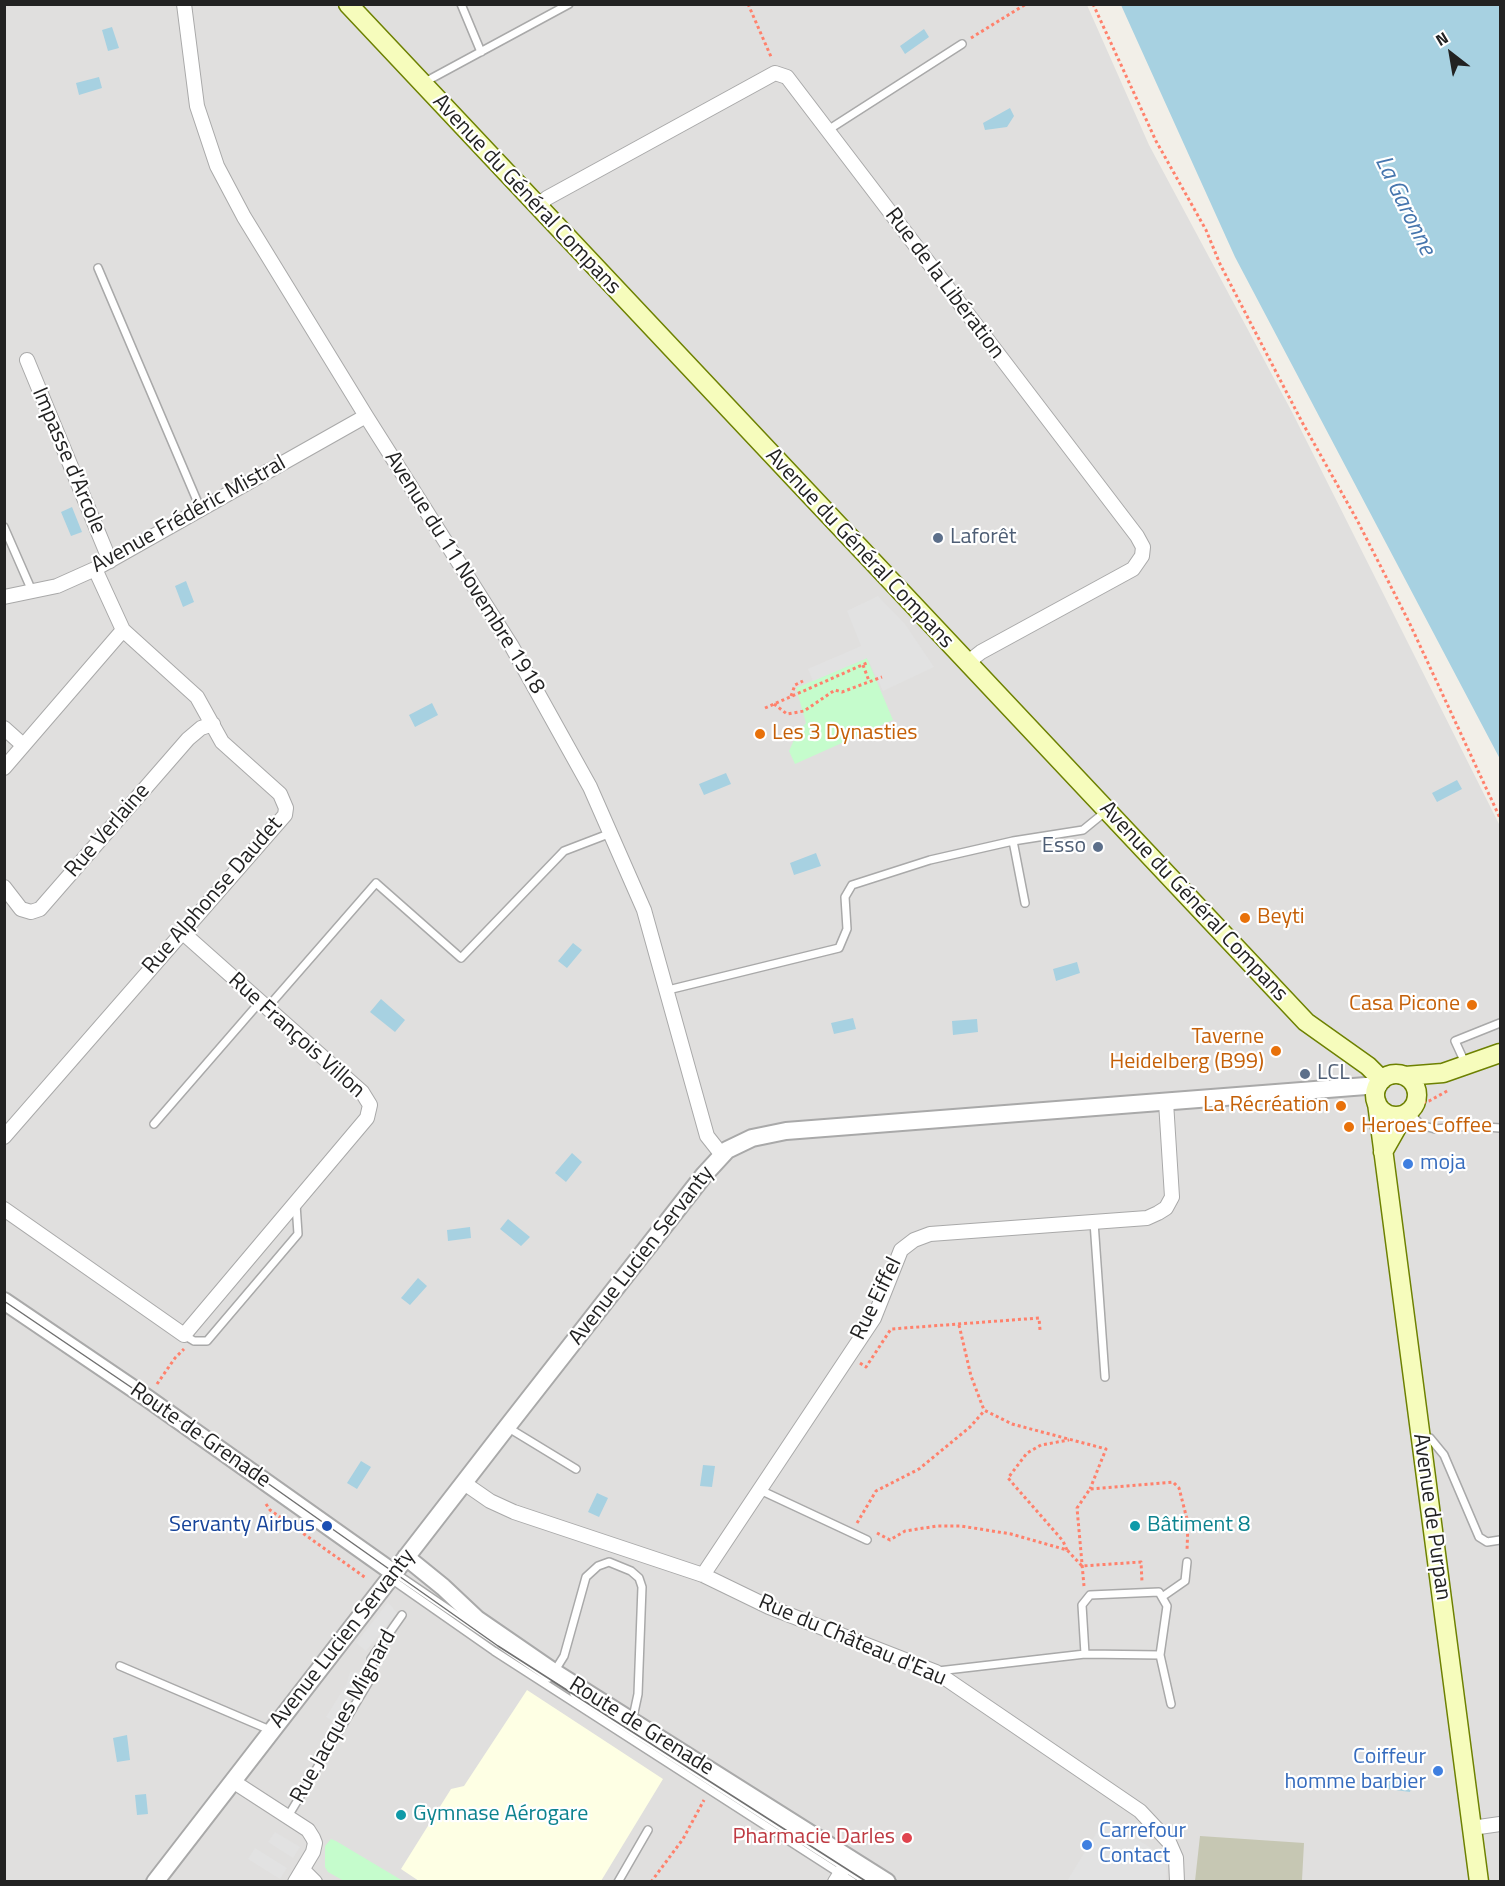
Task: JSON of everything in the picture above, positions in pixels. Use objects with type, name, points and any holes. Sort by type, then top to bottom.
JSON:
[{"type":"main road","name":"Avenue du Général Compans","points":[[348,4],[1306,1022],[1368,1066],[1379,1089]]},
{"type":"main road","points":[[1411,1108],[1388,1115],[1379,1089],[1394,1075],[1443,1073],[1500,1053]]},
{"type":"main road","points":[[1383,1152],[1411,1108],[1443,1073]]},
{"type":"main road","points":[[1405,1076],[1410,1079],[1416,1090],[1411,1108]]},
{"type":"main road","name":"Avenue de Purpan","points":[[1379,1089],[1383,1152],[1479,1881]]},
{"type":"street","name":"Avenue du 11 Novembre 1918","points":[[184,4],[197,106],[217,166],[244,217],[366,416],[511,645],[590,787],[644,910],[707,1136],[722,1155]]},
{"type":"street","name":"Rue de la Libération","points":[[775,73],[787,77],[1137,536],[1143,548],[1142,556],[1133,568],[981,652],[967,663]]},
{"type":"street","points":[[537,207],[547,198],[775,73]]},
{"type":"street","name":"Impasse d'Arcole","points":[[27,360],[110,561]]},
{"type":"street","name":"Avenue Frédéric Mistral","points":[[4,597],[33,593],[57,586],[95,569],[366,416]]},
{"type":"street","name":"Rue Alphonse Daudet","points":[[4,1137],[285,815],[286,808],[280,794],[222,742],[197,697],[123,630],[95,569]]},
{"type":"street","points":[[4,768],[123,630]]},
{"type":"street","name":"Rue Verlaine","points":[[4,887],[21,909],[31,912],[40,909],[188,739],[201,728],[213,724]]},
{"type":"street","points":[[4,728],[23,745]]},
{"type":"street","name":"Rue François Villon","points":[[182,932],[362,1092],[370,1105],[367,1118],[189,1338]]},
{"type":"street","name":"Avenue Lucien Servanty","points":[[156,1881],[507,1427],[722,1155],[752,1138],[786,1131],[1166,1102],[1379,1089]]},
{"type":"street","name":"Rue Eiffel","points":[[703,1575],[874,1318],[901,1251],[914,1240],[930,1234],[1147,1218],[1166,1208],[1172,1197],[1172,1185],[1166,1102]]},
{"type":"street","points":[[4,1209],[189,1338]]},
{"type":"street","name":"Route de Grenade","points":[[4,1301],[147,1398],[392,1575]]},
{"type":"street","name":"Route de Grenade","points":[[4,1310],[392,1575]]},
{"type":"street","name":"Rue du Château d'Eau","points":[[464,1483],[490,1501],[514,1512],[703,1575],[769,1607],[936,1672],[1140,1811],[1169,1842],[1176,1858],[1177,1881]]},
{"type":"street","name":"Route de Grenade","points":[[406,1557],[477,1619],[632,1722],[842,1870],[887,1881]]},
{"type":"street","name":"Rue Jacques Mignard","points":[[234,1782],[308,1830],[315,1843],[299,1876]]},
{"type":"street","points":[[1472,1828],[1500,1824]]},
{"type":"street","points":[[299,1876],[315,1881]]},
{"type":"lane","points":[[461,4],[481,52]]},
{"type":"lane","points":[[422,83],[569,4]]},
{"type":"lane","points":[[826,130],[962,44]]},
{"type":"lane","points":[[98,268],[201,510]]},
{"type":"lane","points":[[4,527],[33,593]]},
{"type":"lane","points":[[668,990],[839,948],[847,929],[845,897],[852,885],[930,860],[1012,842],[1083,830],[1107,810]]},
{"type":"lane","points":[[154,1124],[376,883],[461,958],[564,851],[611,833]]},
{"type":"lane","points":[[1012,842],[1025,903]]},
{"type":"lane","points":[[1466,1065],[1455,1041],[1500,1023]]},
{"type":"lane","points":[[1411,1108],[1421,1125],[1435,1128],[1472,1126],[1500,1128]]},
{"type":"lane","points":[[189,1338],[207,1341],[298,1234],[296,1204]]},
{"type":"lane","points":[[1094,1222],[1105,1377]]},
{"type":"lane","points":[[507,1427],[576,1469]]},
{"type":"lane","points":[[1420,1436],[1430,1438],[1444,1455],[1479,1537],[1487,1542],[1500,1540]]},
{"type":"lane","points":[[760,1490],[867,1540]]},
{"type":"lane","points":[[554,1672],[564,1656],[586,1576],[598,1566],[609,1562],[631,1570],[639,1578],[642,1587],[638,1694],[632,1722]]},
{"type":"lane","points":[[1162,1597],[1185,1581],[1187,1562]]},
{"type":"lane","points":[[392,1575],[842,1870],[867,1881]]},
{"type":"lane","points":[[1085,1654],[1082,1605],[1090,1594],[1159,1592],[1167,1606],[1160,1655],[1171,1704]]},
{"type":"lane","name":"Rue Jacques Mignard","points":[[287,1818],[374,1673],[371,1659],[402,1615]]},
{"type":"lane","points":[[936,1672],[1085,1654],[1160,1655]]},
{"type":"lane","points":[[120,1666],[273,1731]]},
{"type":"lane","points":[[618,1881],[648,1830]]},
{"type":"lane","points":[[842,1870],[853,1881]]},
{"type":"path","points":[[748,4],[771,52],[775,73]]},
{"type":"path","points":[[962,44],[1026,4]]},
{"type":"path","points":[[1093,4],[1156,141],[1206,230],[1220,264],[1409,622],[1500,818]]},
{"type":"path","points":[[765,708],[869,662]]},
{"type":"path","points":[[863,665],[869,681]]},
{"type":"path","points":[[774,704],[787,714],[804,711],[835,690],[842,692],[882,676]]},
{"type":"path","points":[[791,696],[795,685],[803,681]]},
{"type":"path","points":[[1411,1108],[1450,1090]]},
{"type":"path","points":[[849,1356],[866,1367],[891,1329],[1039,1318],[1040,1330]]},
{"type":"path","points":[[959,1325],[971,1376],[984,1410],[1012,1424],[1106,1449],[1090,1489],[1077,1508],[1083,1584],[1090,1594]]},
{"type":"path","points":[[147,1398],[189,1338]]},
{"type":"path","points":[[852,1533],[876,1491],[919,1469],[970,1427],[984,1410]]},
{"type":"path","points":[[1071,1439],[1041,1444],[1027,1453],[1008,1479],[1082,1566]]},
{"type":"path","points":[[1090,1489],[1173,1482],[1179,1488],[1188,1523],[1187,1562]]},
{"type":"path","points":[[261,1501],[270,1510],[366,1578]]},
{"type":"path","points":[[867,1540],[874,1532],[890,1540],[905,1531],[937,1526],[961,1526],[1011,1534],[1067,1550]]},
{"type":"path","points":[[1082,1566],[1141,1562],[1143,1592]]},
{"type":"path","points":[[651,1881],[682,1839],[706,1796]]},
{"type":"shaded area","points":[[5,5],[1087,5],[1149,145],[1292,412],[1500,826],[1500,1881],[5,1882]]},
{"type":"shaded area","name":"Les 3 Dynasties","points":[[878,596],[905,624],[934,667],[883,691],[867,658],[813,681],[808,669],[861,646],[847,611]]},
{"type":"shaded area","points":[[388,1602],[397,1613],[366,1651],[356,1643]]},
{"type":"shaded area","points":[[350,1672],[362,1672],[357,1688],[336,1723],[326,1717],[347,1683]]},
{"type":"shaded area","points":[[527,1690],[663,1779],[601,1881],[419,1881],[401,1869],[451,1789],[464,1786]]},
{"type":"shaded area","points":[[1105,1819],[1162,1855],[1167,1870],[1166,1881],[1067,1881]]},
{"type":"shaded area","points":[[275,1832],[300,1847],[293,1858],[268,1842]]},
{"type":"shaded area","points":[[1200,1836],[1304,1843],[1302,1880],[1311,1881],[1195,1881]]},
{"type":"shaded area","points":[[255,1848],[287,1868],[280,1879],[248,1859]]},
{"type":"green space","points":[[867,658],[893,720],[795,764],[789,751],[797,733],[806,723],[796,688]]},
{"type":"green space","points":[[331,1839],[403,1881],[344,1881],[328,1872],[325,1867],[325,1846]]},
{"type":"water","name":"La Garonne","points":[[1121,5],[1500,5],[1500,759],[1235,257]]},
{"type":"water","points":[[112,27],[119,48],[108,51],[102,30]]},
{"type":"water","points":[[924,29],[929,37],[905,54],[900,46]]},
{"type":"water","points":[[99,77],[102,88],[79,95],[76,83]]},
{"type":"water","points":[[1010,108],[1014,116],[1007,127],[985,130],[983,123]]},
{"type":"water","points":[[72,507],[82,532],[71,536],[61,512]]},
{"type":"water","points":[[186,581],[194,602],[183,607],[175,586]]},
{"type":"water","points":[[432,703],[438,715],[415,727],[409,715]]},
{"type":"water","points":[[726,773],[731,784],[704,795],[699,784]]},
{"type":"water","points":[[1457,780],[1462,789],[1437,802],[1432,793]]},
{"type":"water","points":[[816,853],[821,866],[794,875],[790,863]]},
{"type":"water","points":[[573,943],[582,950],[567,968],[558,961]]},
{"type":"water","points":[[1077,962],[1080,973],[1056,981],[1053,969]]},
{"type":"water","points":[[381,999],[405,1020],[395,1032],[370,1012]]},
{"type":"water","points":[[853,1018],[856,1029],[834,1034],[831,1023]]},
{"type":"water","points":[[977,1019],[978,1032],[953,1035],[952,1021]]},
{"type":"water","points":[[572,1153],[582,1162],[566,1182],[555,1173]]},
{"type":"water","points":[[508,1219],[530,1237],[521,1246],[500,1229]]},
{"type":"water","points":[[470,1227],[471,1238],[448,1241],[447,1230]]},
{"type":"water","points":[[418,1278],[427,1286],[410,1305],[401,1298]]},
{"type":"water","points":[[361,1461],[371,1467],[357,1489],[347,1483]]},
{"type":"water","points":[[703,1465],[715,1466],[712,1487],[700,1486]]},
{"type":"water","points":[[597,1493],[608,1498],[599,1517],[588,1512]]},
{"type":"water","points":[[127,1735],[130,1760],[117,1762],[113,1738]]},
{"type":"water","points":[[1389,1780],[1412,1782],[1410,1792],[1388,1789],[1385,1784]]},
{"type":"water","points":[[146,1794],[148,1814],[137,1815],[135,1795]]},
{"type":"tram line","points":[[4,1301],[147,1398],[498,1646],[867,1882]]},
{"type":"place","name":"Laforêt","points":[[938,538]]},
{"type":"place","name":"Les 3 Dynasties","points":[[760,734]]},
{"type":"place","name":"Esso","points":[[1098,847]]},
{"type":"place","name":"Beyti","points":[[1245,918]]},
{"type":"place","name":"Casa Picone","points":[[1472,1005]]},
{"type":"place","name":"Taverne Heidelberg (B99)","points":[[1276,1051]]},
{"type":"place","name":"LCL","points":[[1305,1074]]},
{"type":"place","name":"La Récréation","points":[[1341,1106]]},
{"type":"place","name":"Heroes Coffee","points":[[1349,1127]]},
{"type":"place","name":"moja","points":[[1408,1164]]},
{"type":"place","name":"Servanty Airbus","points":[[327,1526]]},
{"type":"place","name":"Bâtiment 8","points":[[1135,1526]]},
{"type":"place","name":"Coiffeur homme barbier","points":[[1438,1771]]},
{"type":"place","name":"Gymnase Aérogare","points":[[401,1815]]},
{"type":"place","name":"Pharmacie Darles","points":[[907,1838]]},
{"type":"place","name":"Carrefour Contact","points":[[1087,1845]]}]
